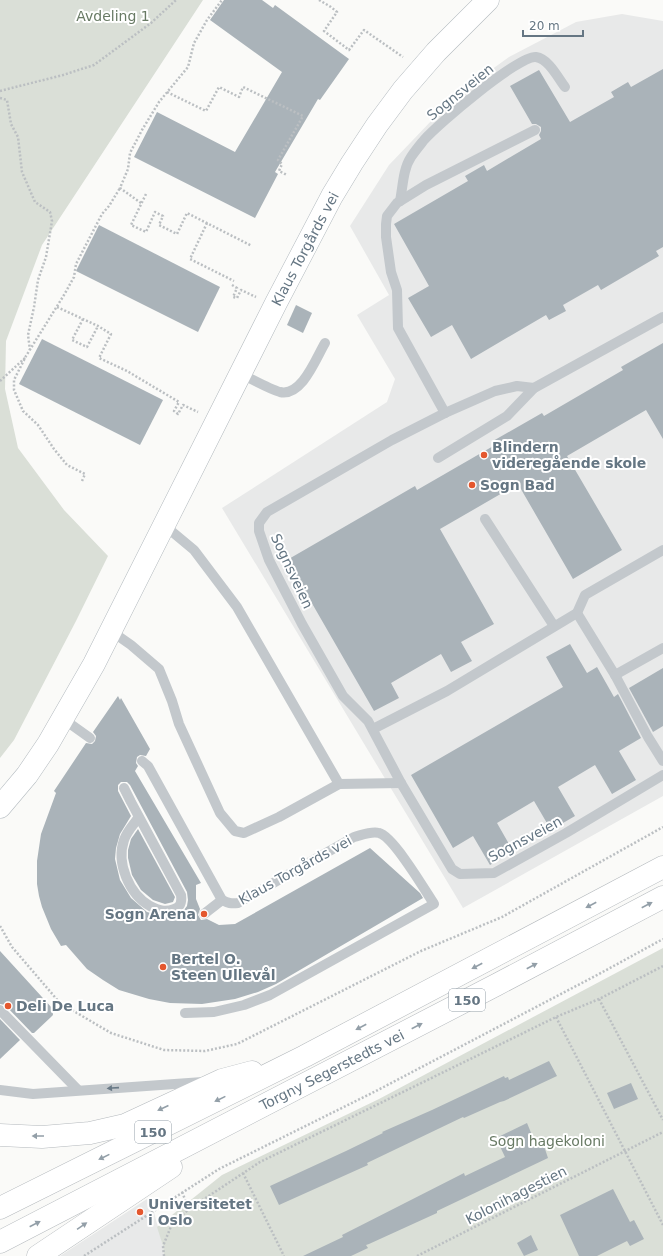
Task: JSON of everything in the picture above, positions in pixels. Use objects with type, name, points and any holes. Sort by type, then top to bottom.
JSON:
[{"type":"main road","name":"Klaus Torgårds vei","points":[[0,807],[27,775],[48,744],[94,664],[332,196],[403,90],[436,52],[488,0]]},
{"type":"main road","name":"Torgny Segerstedts vei","points":[[0,1208],[305,1056],[663,868]]},
{"type":"main road","name":"Torgny Segerstedts vei","points":[[0,1242],[663,897]]},
{"type":"main road","points":[[0,1135],[66,1135],[90,1133],[125,1126],[222,1080],[305,1056]]},
{"type":"main road","points":[[38,1256],[111,1206],[270,1102]]},
{"type":"lane","name":"Sognsveien","points":[[400,201],[407,165],[411,156],[424,139],[480,91],[514,66],[530,57],[542,59],[547,63],[565,87]]},
{"type":"lane","name":"Sognsveien","points":[[445,413],[398,328],[397,290],[388,257],[386,237],[387,216],[400,201],[426,185],[535,130]]},
{"type":"lane","points":[[438,458],[507,416],[534,388],[663,317]]},
{"type":"lane","points":[[241,374],[281,392],[291,391],[299,387],[305,380],[324,343]]},
{"type":"lane","name":"Sognsveien","points":[[534,388],[517,386],[495,391],[445,413],[392,440],[267,512],[259,523],[259,531],[269,560],[302,624],[343,696],[368,721],[401,783],[452,869],[460,874],[494,873],[566,833],[663,775]]},
{"type":"lane","points":[[485,519],[554,626]]},
{"type":"lane","points":[[164,525],[194,550],[237,607],[339,784]]},
{"type":"lane","points":[[373,729],[447,691],[554,626],[577,614],[585,595],[663,550]]},
{"type":"lane","points":[[577,614],[615,675],[648,738],[663,760]]},
{"type":"lane","points":[[111,631],[131,645],[159,669],[172,701],[179,724],[220,813],[235,831],[244,833],[279,817],[339,784],[401,783]]},
{"type":"lane","points":[[615,675],[663,648]]},
{"type":"lane","points":[[62,718],[90,738]]},
{"type":"lane","name":"Klaus Torgårds vei","points":[[142,761],[148,766],[222,900],[227,903],[238,903],[354,837],[365,834],[379,833],[387,837],[396,848],[434,904],[270,995],[244,1005],[214,1012],[184,1013]]},
{"type":"lane","points":[[124,788],[139,816],[181,895],[182,902],[178,908],[170,911],[158,910],[144,902],[134,891],[125,875],[121,855],[124,840],[130,828],[139,816]]},
{"type":"lane","points":[[204,914],[222,900]]},
{"type":"lane","points":[[0,1010],[78,1090]]},
{"type":"lane","points":[[0,1090],[33,1094],[222,1080]]},
{"type":"path","points":[[0,90],[63,75],[94,65],[151,23],[176,0]]},
{"type":"path","points":[[82,481],[84,474],[67,465],[38,425],[23,411],[14,390],[14,380],[26,356],[74,277],[76,264],[102,214],[109,206],[120,188],[128,169],[130,153],[142,130],[167,92],[188,67],[194,43],[207,20],[222,0]]},
{"type":"path","points":[[320,0],[337,12],[324,32],[349,50],[364,30],[403,57]]},
{"type":"path","points":[[167,92],[206,111],[219,87],[239,97],[243,87],[303,116],[278,160],[282,164],[279,170],[287,175]]},
{"type":"path","points":[[0,98],[7,100],[11,124],[18,137],[24,179],[35,202],[50,212],[52,222],[46,257],[38,280],[28,335],[30,350]]},
{"type":"path","points":[[120,188],[141,203]]},
{"type":"path","points":[[146,194],[131,225],[146,232],[155,212],[163,216],[159,225],[177,234],[187,213],[252,246]]},
{"type":"path","points":[[207,223],[190,259],[234,281]]},
{"type":"path","points":[[232,285],[237,288],[233,296],[237,298],[241,290],[258,298]]},
{"type":"path","points":[[57,307],[98,326],[111,334],[100,358],[127,371],[179,402],[174,411],[178,414],[183,405],[200,413]]},
{"type":"path","points":[[83,319],[72,340],[87,348],[98,326]]},
{"type":"path","points":[[0,381],[26,356]]},
{"type":"path","points":[[84,1256],[220,1169],[376,1091],[592,978],[663,939]]},
{"type":"path","points":[[164,1256],[163,1246],[172,1224],[189,1209],[267,1158],[556,1017],[599,999],[663,966]]},
{"type":"path","points":[[599,999],[663,1120]]},
{"type":"path","points":[[556,1017],[663,1224]]},
{"type":"path","name":"Kolonihagestien","points":[[417,1256],[663,1132]]},
{"type":"path","points":[[243,1173],[284,1256]]},
{"type":"path","points":[[182,1192],[189,1209]]},
{"type":"shaded area","name":"Blindern videregående skole","points":[[622,14],[663,21],[663,796],[463,908],[222,508],[387,402],[395,379],[357,315],[389,295],[350,226],[389,165],[455,96],[509,57],[576,22]]},
{"type":"shaded area","name":"Universitetet i Oslo","points":[[150,1197],[163,1246],[164,1256],[60,1256]]},
{"type":"green space","name":"Avdeling 1","points":[[0,0],[203,0],[42,245],[6,341],[5,389],[18,448],[64,510],[108,556],[14,740],[0,758]]},
{"type":"green space","name":"Sogn hagekoloni","points":[[663,948],[663,1256],[164,1256],[163,1246],[157,1227],[222,1175],[379,1099]]},
{"type":"building","points":[[224,0],[262,0],[273,8],[275,5],[349,59],[320,100],[318,99],[275,172],[278,174],[255,218],[134,157],[157,112],[235,152],[282,72],[210,20]]},
{"type":"building","points":[[663,69],[663,247],[656,251],[659,256],[601,290],[598,285],[563,305],[566,311],[549,320],[546,315],[471,359],[452,325],[431,337],[408,298],[429,286],[394,224],[468,181],[465,176],[484,165],[487,171],[541,139],[539,135],[541,127],[536,124],[532,124],[510,86],[539,70],[570,122],[614,97],[611,92],[628,82],[631,87]]},
{"type":"building","points":[[99,225],[220,287],[198,332],[76,271]]},
{"type":"building","points":[[296,305],[312,313],[303,333],[287,325]]},
{"type":"building","points":[[42,339],[163,400],[140,445],[19,384]]},
{"type":"building","points":[[663,343],[663,439],[646,410],[567,456],[622,550],[573,579],[518,484],[440,529],[494,624],[461,642],[472,661],[451,672],[441,654],[391,683],[399,698],[374,711],[287,560],[415,486],[417,490],[495,445],[493,441],[542,413],[544,416],[623,370],[621,367]]},
{"type":"building","points":[[570,644],[587,673],[597,667],[614,697],[618,694],[641,738],[619,751],[636,780],[612,794],[595,765],[558,787],[575,816],[551,830],[534,801],[497,823],[513,851],[490,865],[473,836],[453,848],[411,775],[563,687],[546,657]]},
{"type":"building","points":[[663,668],[663,726],[653,732],[629,688]]},
{"type":"building","points":[[118,696],[120,700],[121,698],[150,749],[146,756],[140,755],[137,757],[136,763],[138,766],[135,771],[201,883],[196,885],[196,899],[200,909],[198,915],[201,920],[207,919],[219,925],[235,924],[370,848],[420,893],[423,898],[276,984],[258,992],[235,999],[202,1004],[170,1003],[149,999],[119,990],[87,969],[66,945],[61,946],[51,929],[42,907],[37,884],[37,861],[41,834],[56,793],[54,791],[86,743],[92,744],[95,741],[96,736],[93,732]],"holes":[[[121,782],[127,782],[187,892],[187,906],[179,914],[164,917],[147,912],[131,898],[120,880],[115,859],[116,848],[120,834],[131,816],[118,791],[118,785]]]},
{"type":"building","points":[[138,829],[175,897],[173,902],[165,904],[153,900],[141,890],[132,875],[128,858],[128,850],[131,839]]},
{"type":"building","points":[[0,951],[52,1008],[53,1015],[34,1033],[32,1033],[5,1005],[0,1004]]},
{"type":"building","points":[[0,1019],[20,1040],[0,1059]]},
{"type":"building","points":[[549,1061],[557,1076],[504,1101],[464,1118],[463,1117],[367,1163],[368,1165],[279,1205],[270,1186],[346,1151],[383,1133],[382,1132],[504,1076],[505,1078],[508,1077],[509,1080]]},
{"type":"building","points":[[631,1083],[638,1099],[614,1109],[607,1093]]},
{"type":"building","points":[[527,1123],[534,1140],[541,1137],[548,1158],[437,1211],[437,1213],[366,1245],[368,1248],[351,1256],[303,1256],[343,1237],[342,1235],[464,1173],[465,1176],[505,1157],[496,1138]]},
{"type":"building","points":[[613,1189],[630,1222],[634,1220],[644,1239],[630,1246],[627,1241],[597,1256],[579,1256],[560,1215]]},
{"type":"building","points":[[531,1235],[538,1250],[524,1256],[517,1243]]},
{"type":"place","name":"Blindern videregående skole","points":[[484,455]]},
{"type":"place","name":"Sogn Bad","points":[[472,485]]},
{"type":"place","name":"Sogn Arena","points":[[204,914]]},
{"type":"place","name":"Bertel O. Steen Ullevål","points":[[163,967]]},
{"type":"place","name":"Deli De Luca","points":[[8,1006]]},
{"type":"place","name":"Universitetet i Oslo","points":[[140,1212]]}]
